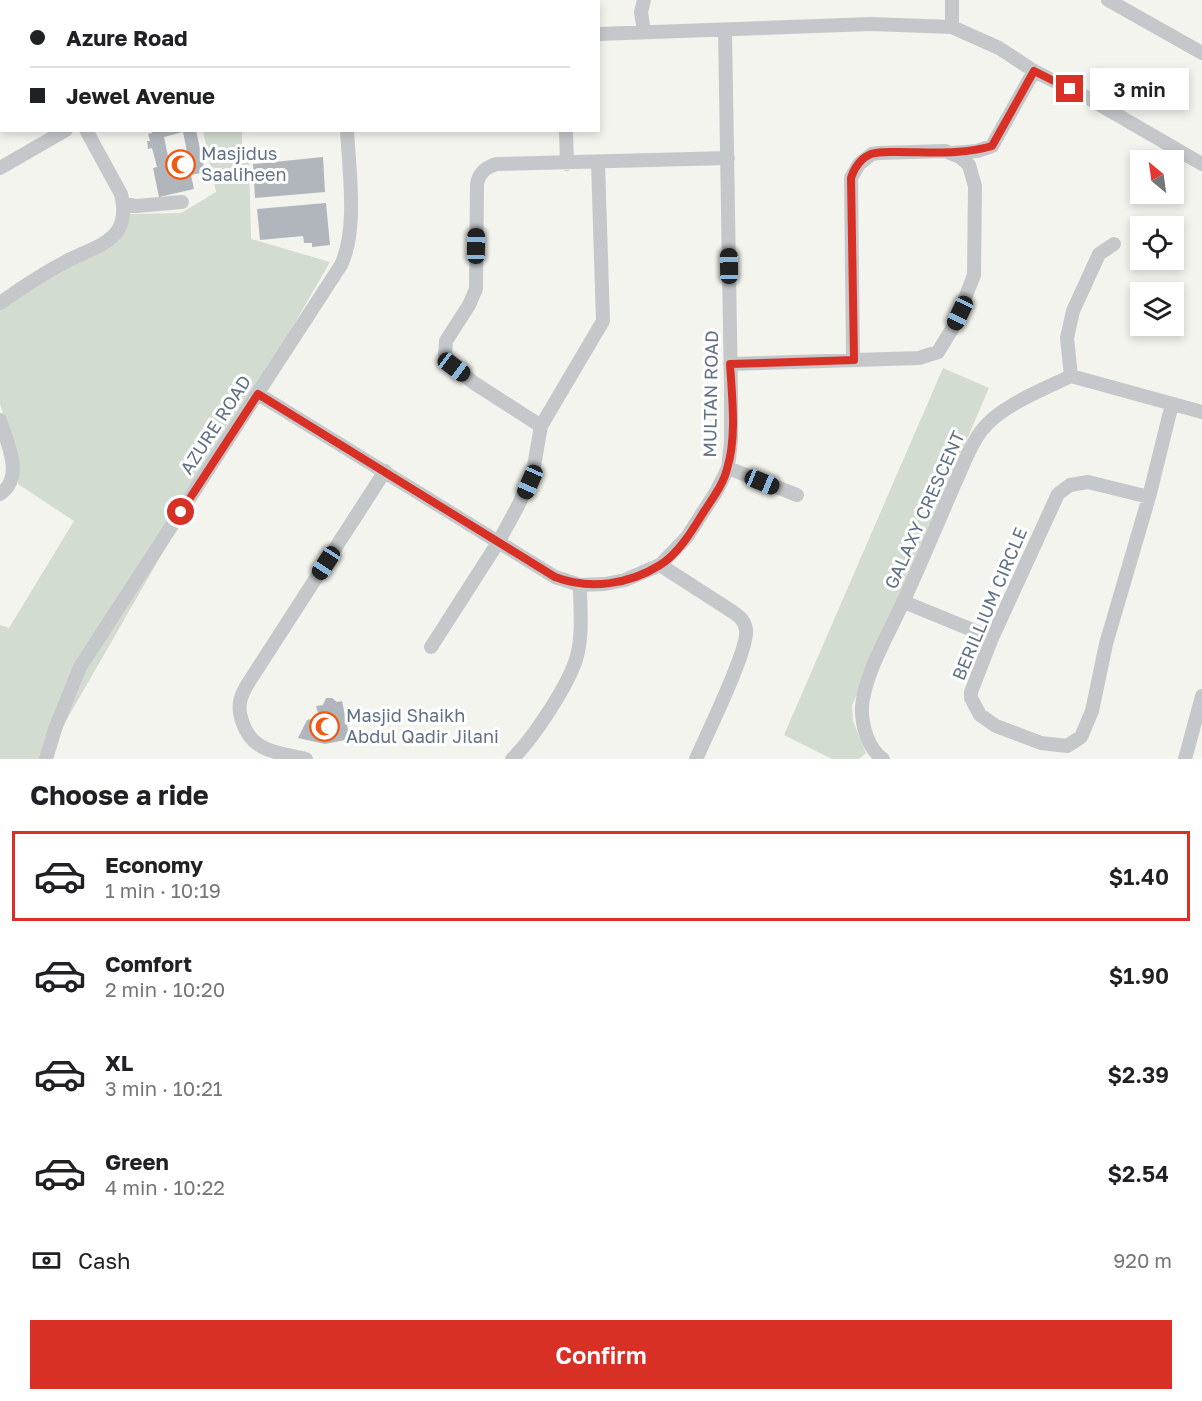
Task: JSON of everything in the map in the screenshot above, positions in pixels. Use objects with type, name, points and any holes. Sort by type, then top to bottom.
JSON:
[{"type":"street","points":[[644,0],[641,12],[644,32]]},
{"type":"street","points":[[952,0],[952,27]]},
{"type":"street","points":[[1108,0],[1198,51],[1202,35]]},
{"type":"street","points":[[600,34],[871,24],[952,27],[981,38],[1034,71],[1088,98],[1202,164]]},
{"type":"street","name":"MULTAN ROAD","points":[[258,394],[555,577],[580,585],[615,583],[660,565],[687,537],[717,492],[728,468],[731,441],[725,30]]},
{"type":"street","points":[[854,360],[851,178],[854,169],[865,158],[879,153],[953,153],[977,151],[992,146],[1034,71]]},
{"type":"street","points":[[0,168],[63,132]]},
{"type":"street","points":[[0,303],[46,273],[108,240],[122,224],[124,204],[87,132]]},
{"type":"street","name":"AZURE ROAD","points":[[46,759],[55,729],[81,667],[345,258],[350,231],[347,132]]},
{"type":"street","points":[[566,132],[567,164]]},
{"type":"street","points":[[730,364],[932,356],[941,349],[955,324],[971,286],[976,252],[974,179],[969,165],[953,153]]},
{"type":"street","points":[[541,426],[454,367],[445,356],[444,347],[476,289],[477,183],[480,175],[484,170],[497,165],[728,158]]},
{"type":"street","points":[[431,647],[499,541],[530,482],[541,426],[603,321],[598,163]]},
{"type":"street","points":[[124,204],[136,206],[182,202]]},
{"type":"street","points":[[1114,244],[1099,254],[1073,311],[1067,338],[1071,376],[1202,412]]},
{"type":"street","name":"GALAXY CRESCENT","points":[[877,758],[866,732],[862,709],[863,699],[880,652],[980,432],[1004,411],[1071,376]]},
{"type":"street","name":"BERILLIUM CIRCLE","points":[[1149,497],[1088,482],[1079,482],[1064,489],[1054,501],[992,638],[971,692],[974,707],[980,715],[996,726],[1041,743],[1067,746],[1082,738],[1092,711],[1106,644],[1149,497],[1172,404]]},
{"type":"street","points":[[0,420],[14,473],[9,486],[0,494]]},
{"type":"street","points":[[728,468],[797,495]]},
{"type":"street","points":[[306,759],[256,745],[248,737],[243,725],[239,703],[247,685],[385,471]]},
{"type":"street","points":[[660,565],[733,612],[741,618],[746,628],[743,650],[696,759]]},
{"type":"street","points":[[512,759],[544,716],[573,666],[579,643],[580,585]]},
{"type":"street","points":[[904,602],[992,638]]},
{"type":"street","points":[[1185,759],[1202,696]]},
{"type":"shaded area","points":[[203,132],[242,132],[242,161],[249,161],[251,239],[330,262],[44,759],[0,759],[0,625],[9,628],[74,521],[18,484],[19,467],[0,404],[0,308],[63,268],[109,248],[118,240],[128,214],[181,213],[216,192]]},
{"type":"shaded area","points":[[943,368],[989,388],[852,706],[853,721],[866,753],[859,759],[832,759],[784,735]]},
{"type":"building","name":"Masjidus Saaliheen","points":[[152,132],[183,132],[196,132],[205,172],[191,175],[194,189],[159,197],[153,168],[157,167],[152,148],[148,149],[147,141],[150,141],[148,134]],"holes":[[[183,132],[188,157],[169,161],[164,137]]]},
{"type":"building","points":[[323,157],[325,192],[255,198],[253,164]]},
{"type":"building","points":[[326,203],[330,245],[312,247],[312,243],[304,243],[303,236],[260,240],[257,209]]},
{"type":"building","name":"Masjid Shaikh Abdul Qadir Jilani","points":[[326,698],[332,698],[337,702],[342,701],[350,739],[325,744],[298,738],[307,720],[319,717],[316,706],[323,705]]},
{"type":"place","name":"Masjidus Saaliheen","points":[[180,164]]},
{"type":"place","name":"Masjid Shaikh Abdul Qadir Jilani","points":[[325,726]]},
{"type":"route","points":[[181,512],[258,394],[555,577],[580,585],[615,583],[660,565],[687,537],[717,492],[728,468],[731,441],[730,364],[854,360],[851,178],[854,169],[872,154],[945,151],[953,153],[977,151],[992,146],[1034,71],[1070,89]]}]
